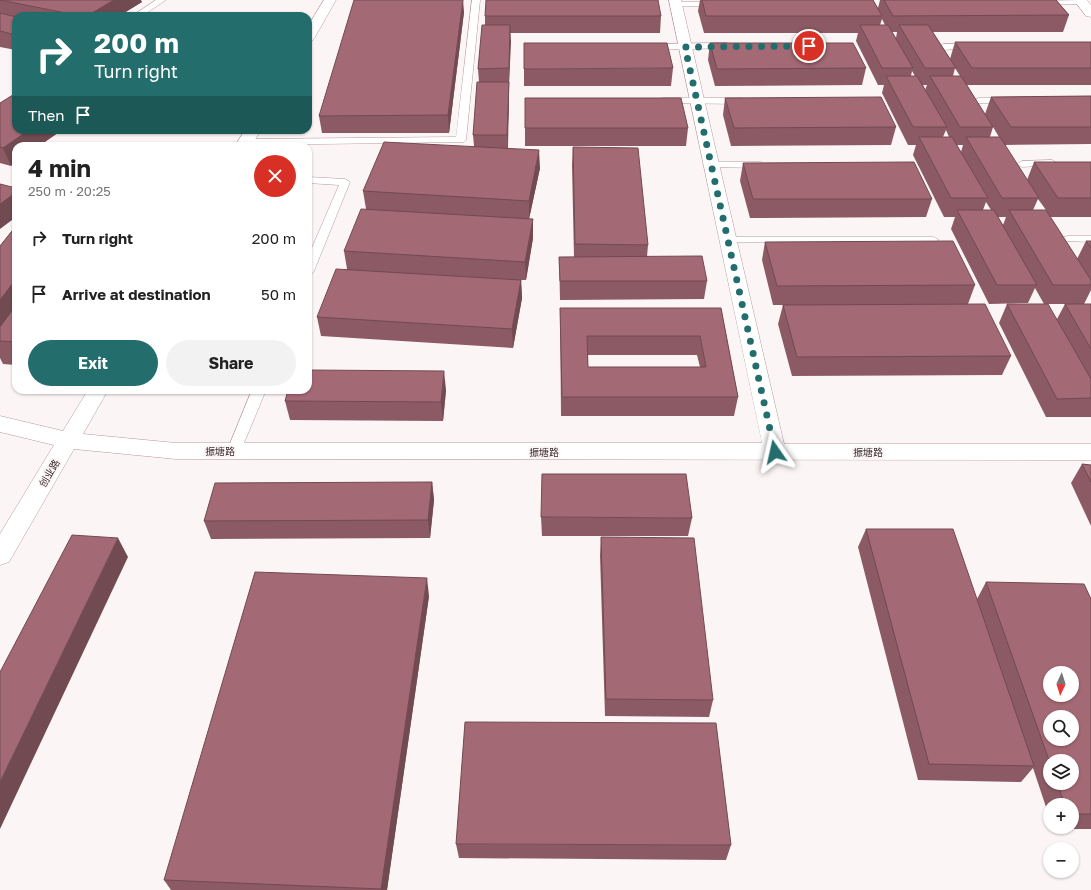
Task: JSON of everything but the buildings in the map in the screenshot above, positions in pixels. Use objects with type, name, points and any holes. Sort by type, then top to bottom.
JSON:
[{"type":"street","points":[[312,30],[330,0]]},
{"type":"street","points":[[1081,1],[1091,12]]},
{"type":"street","points":[[675,2],[775,452]]},
{"type":"street","name":"创业路","points":[[0,555],[96,394]]},
{"type":"street","name":"振塘路","points":[[0,424],[68,440],[176,451],[1091,452]]},
{"type":"lane","points":[[142,12],[162,0]]},
{"type":"lane","points":[[247,139],[461,140],[476,0]]},
{"type":"lane","points":[[1035,3],[1081,1]]},
{"type":"lane","points":[[675,2],[724,4]]},
{"type":"lane","points":[[637,47],[739,46]]},
{"type":"lane","points":[[943,47],[982,46]]},
{"type":"lane","points":[[651,101],[751,101]]},
{"type":"lane","points":[[979,101],[1019,101]]},
{"type":"lane","points":[[1022,164],[1060,163]]},
{"type":"lane","points":[[711,165],[773,165]]},
{"type":"lane","points":[[312,180],[345,182],[312,261]]},
{"type":"lane","points":[[1068,239],[1091,239]]},
{"type":"lane","points":[[728,240],[933,240]]},
{"type":"lane","points":[[234,451],[257,394]]},
{"type":"route","points":[[775,452],[685,47],[809,46]]}]
